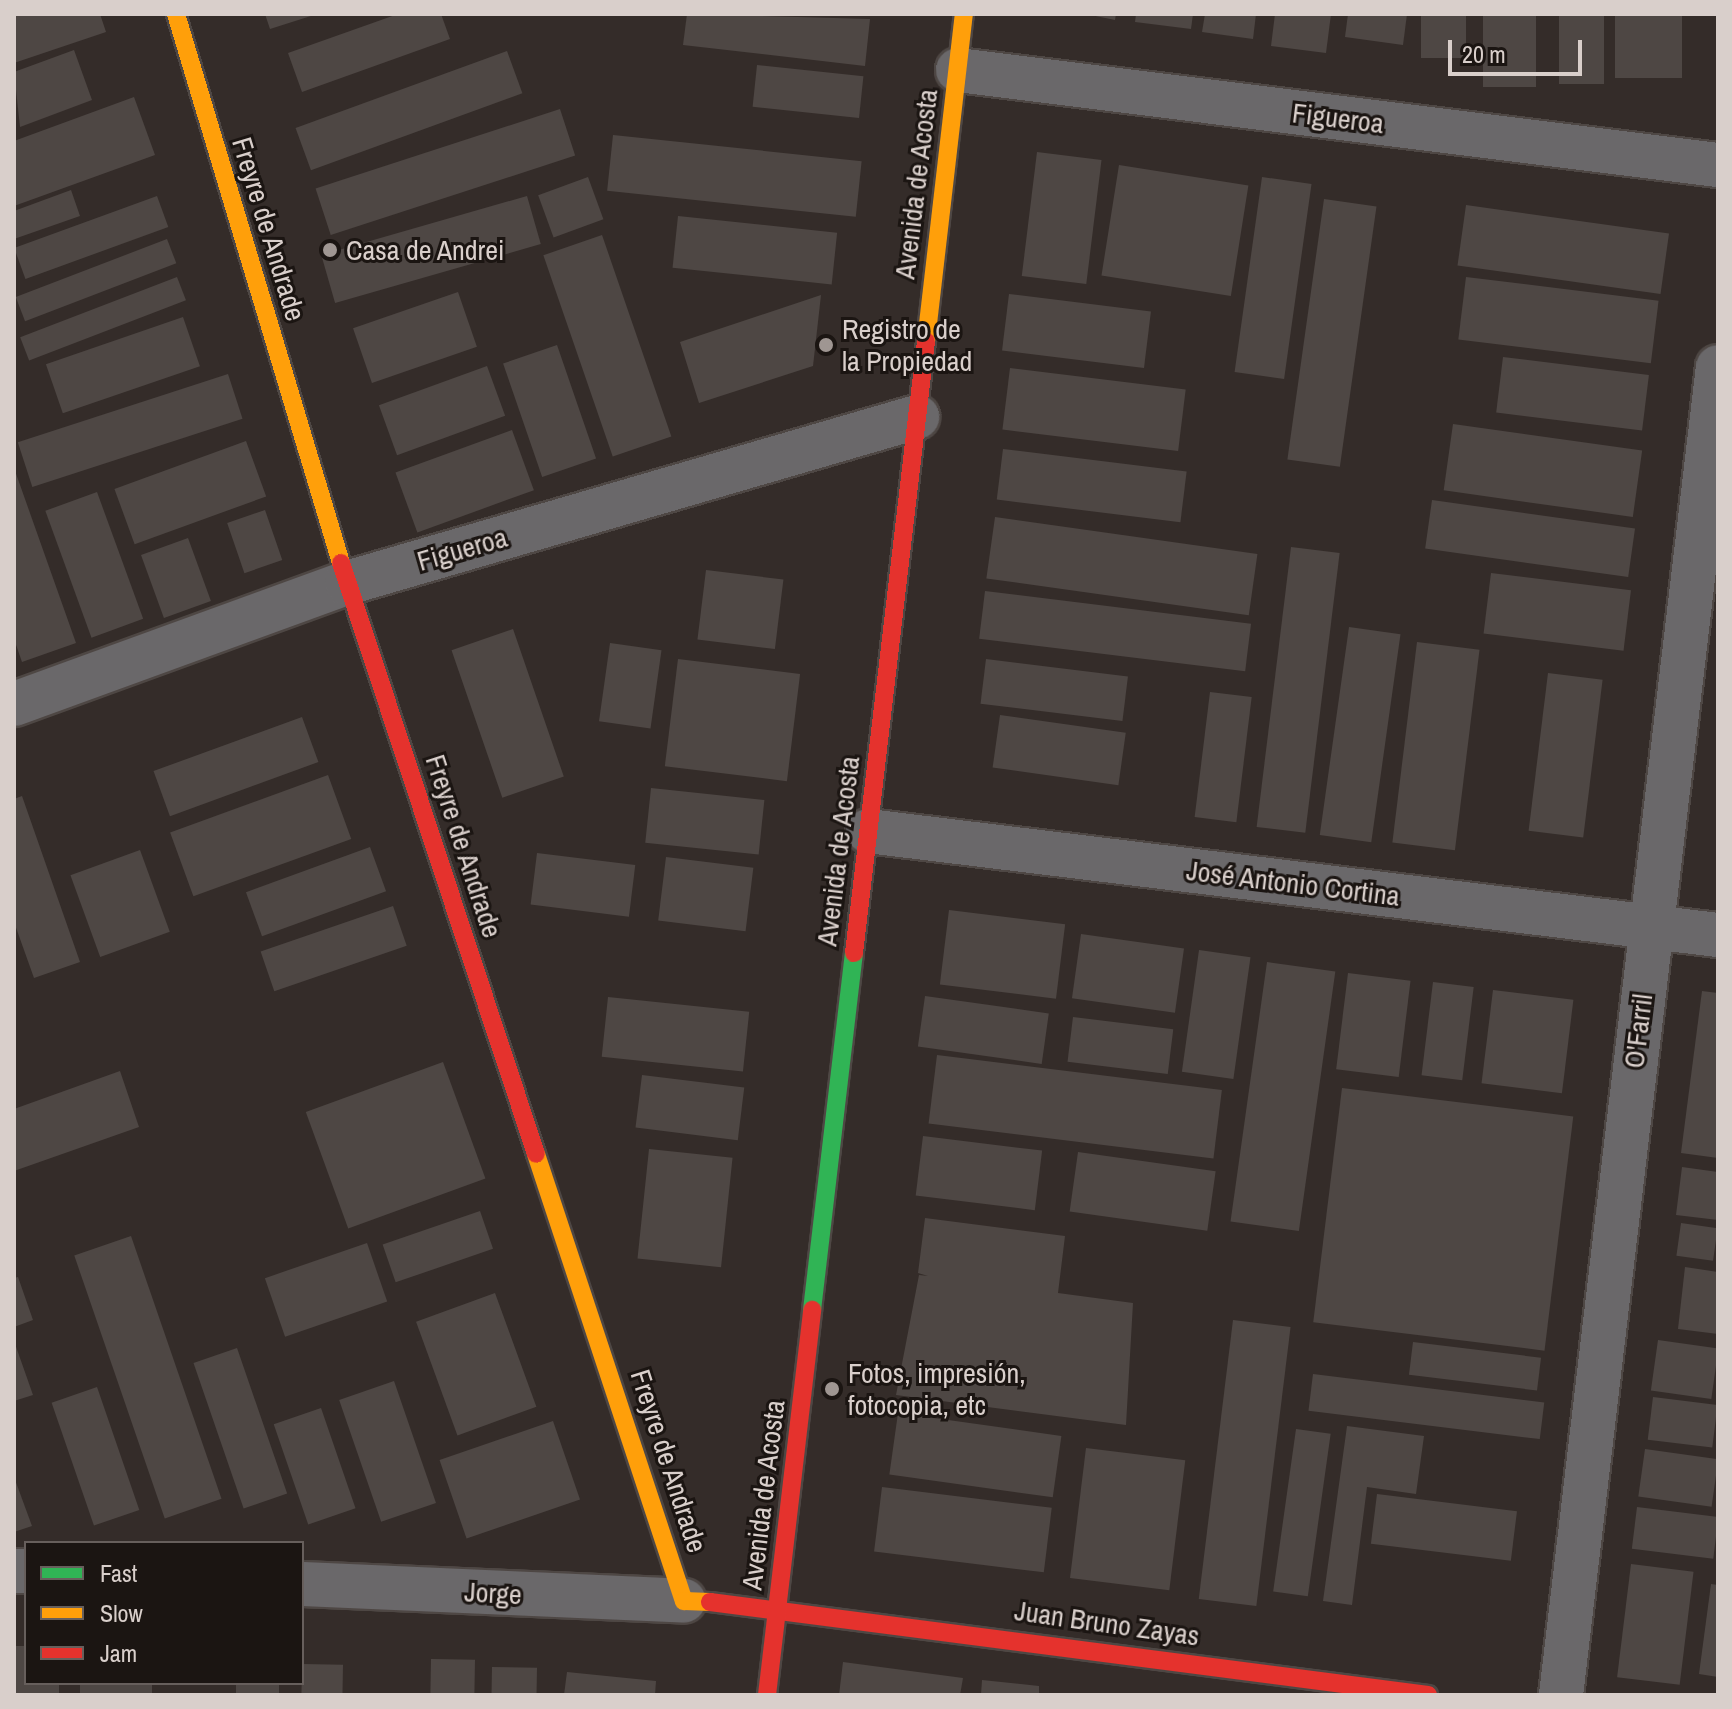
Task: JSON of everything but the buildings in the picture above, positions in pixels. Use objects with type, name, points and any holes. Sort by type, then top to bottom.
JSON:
[{"type":"street","name":"Freyre de Andrade","points":[[176,14],[347,583],[684,1601]]},
{"type":"street","name":"Avenida de Acosta","points":[[767,1695],[964,14]]},
{"type":"street","name":"Figueroa","points":[[958,70],[1718,165]]},
{"type":"street","name":"O'Farril","points":[[1561,1695],[1718,367]]},
{"type":"street","name":"Figueroa","points":[[14,704],[347,583],[917,417]]},
{"type":"street","name":"José Antonio Cortina","points":[[868,831],[1718,935]]},
{"type":"street","name":"Jorge","points":[[304,1584],[684,1601]]},
{"type":"street","points":[[684,1601],[778,1606]]},
{"type":"street","name":"Juan Bruno Zayas","points":[[778,1606],[1428,1695]]},
{"type":"traffic: fast","points":[[812,1310],[854,953]]},
{"type":"traffic: slow","points":[[176,14],[341,563]]},
{"type":"traffic: slow","points":[[926,341],[964,14]]},
{"type":"traffic: slow","points":[[536,1154],[684,1601],[710,1602]]},
{"type":"traffic: jam","points":[[854,953],[926,341]]},
{"type":"traffic: jam","points":[[341,563],[536,1154]]},
{"type":"traffic: jam","points":[[767,1695],[812,1310]]},
{"type":"traffic: jam","points":[[710,1602],[1428,1695]]},
{"type":"place","name":"Casa de Andrei","points":[[330,250]]},
{"type":"place","name":"Registro de la Propiedad","points":[[826,345]]},
{"type":"place","name":"Fotos, impresión, fotocopia, etc","points":[[832,1389]]}]
